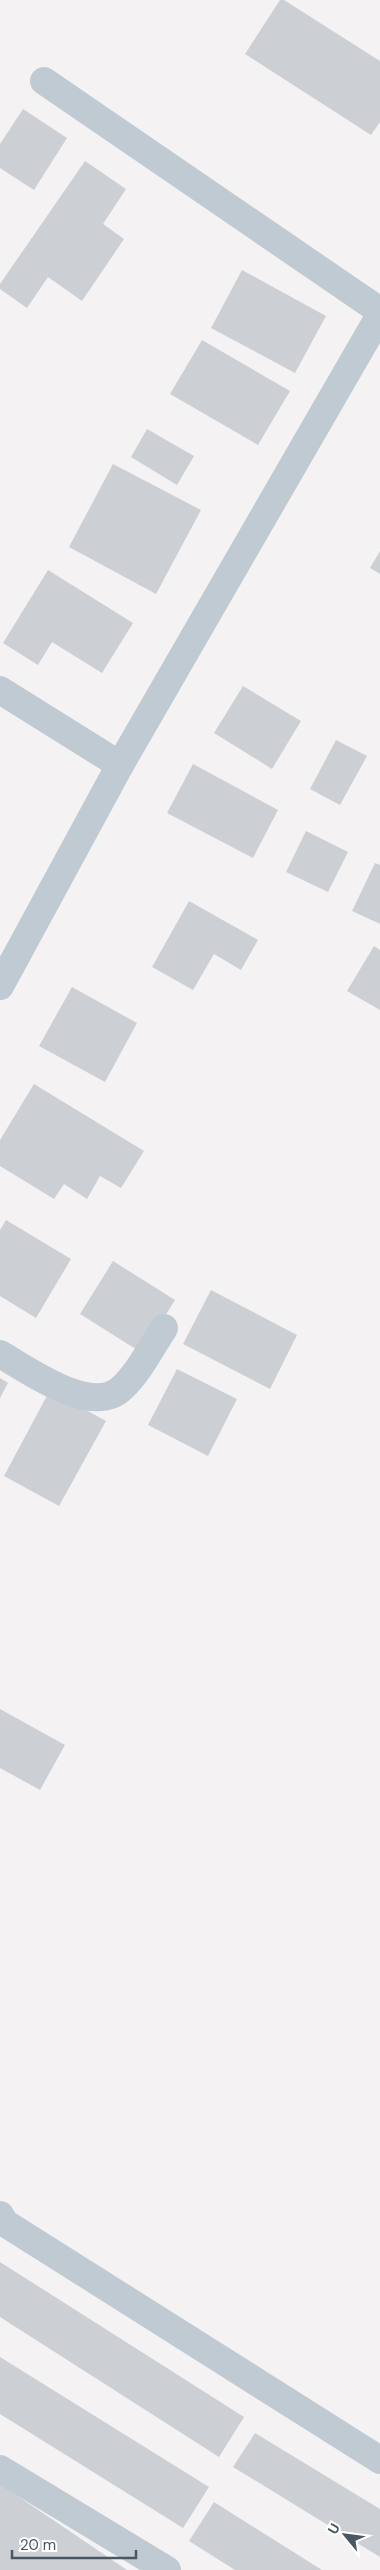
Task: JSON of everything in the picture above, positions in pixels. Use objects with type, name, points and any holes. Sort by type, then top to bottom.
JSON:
[{"type":"street","points":[[0,986],[120,764],[380,313],[44,81]]},
{"type":"street","points":[[0,690],[120,764]]},
{"type":"street","points":[[0,1354],[56,1386],[89,1398],[105,1398],[121,1389],[164,1328]]},
{"type":"street","points":[[0,2215],[5,2223],[380,2460]]},
{"type":"street","points":[[0,2469],[167,2570]]},
{"type":"building","points":[[280,0],[284,0],[380,61],[380,122],[371,135],[245,54]]},
{"type":"building","points":[[23,109],[67,138],[34,190],[0,168],[0,144]]},
{"type":"building","points":[[85,161],[126,189],[103,224],[124,239],[82,301],[48,277],[27,308],[0,289],[0,284]]},
{"type":"building","points":[[242,270],[326,316],[295,373],[211,328]]},
{"type":"building","points":[[202,340],[290,391],[258,445],[170,394]]},
{"type":"building","points":[[147,429],[194,456],[177,485],[131,457]]},
{"type":"building","points":[[113,464],[201,510],[156,594],[69,547]]},
{"type":"building","points":[[380,551],[380,574],[370,568]]},
{"type":"building","points":[[48,570],[133,623],[102,673],[52,642],[38,665],[3,643]]},
{"type":"building","points":[[243,686],[301,721],[272,769],[214,733]]},
{"type":"building","points":[[336,740],[367,756],[340,805],[310,789]]},
{"type":"building","points":[[193,764],[278,810],[253,858],[167,813]]},
{"type":"building","points":[[306,831],[348,852],[328,892],[286,872]]},
{"type":"building","points":[[375,863],[380,865],[380,924],[352,911]]},
{"type":"building","points":[[189,901],[258,940],[241,970],[214,954],[193,990],[152,967]]},
{"type":"building","points":[[374,946],[380,950],[380,1010],[347,991]]},
{"type":"building","points":[[72,987],[137,1023],[105,1082],[39,1046]]},
{"type":"building","points":[[34,1084],[144,1151],[121,1188],[100,1176],[87,1199],[64,1184],[54,1199],[0,1166],[0,1140]]},
{"type":"building","points":[[6,1220],[71,1259],[36,1318],[0,1296],[0,1230]]},
{"type":"building","points":[[113,1261],[175,1300],[142,1353],[80,1314]]},
{"type":"building","points":[[211,1290],[297,1335],[270,1389],[183,1344]]},
{"type":"building","points":[[177,1369],[237,1399],[208,1456],[148,1425]]},
{"type":"building","points":[[0,1378],[8,1383],[0,1398]]},
{"type":"building","points":[[50,1390],[106,1421],[59,1506],[4,1476]]},
{"type":"building","points":[[0,1709],[65,1745],[40,1790],[0,1768]]},
{"type":"building","points":[[0,2262],[244,2417],[219,2457],[0,2317]]},
{"type":"building","points":[[0,2357],[209,2487],[183,2528],[0,2414]]},
{"type":"building","points":[[255,2433],[380,2509],[380,2557],[233,2467]]},
{"type":"building","points":[[0,2484],[127,2570],[0,2570]]},
{"type":"building","points":[[214,2502],[322,2570],[235,2570],[189,2541]]}]
